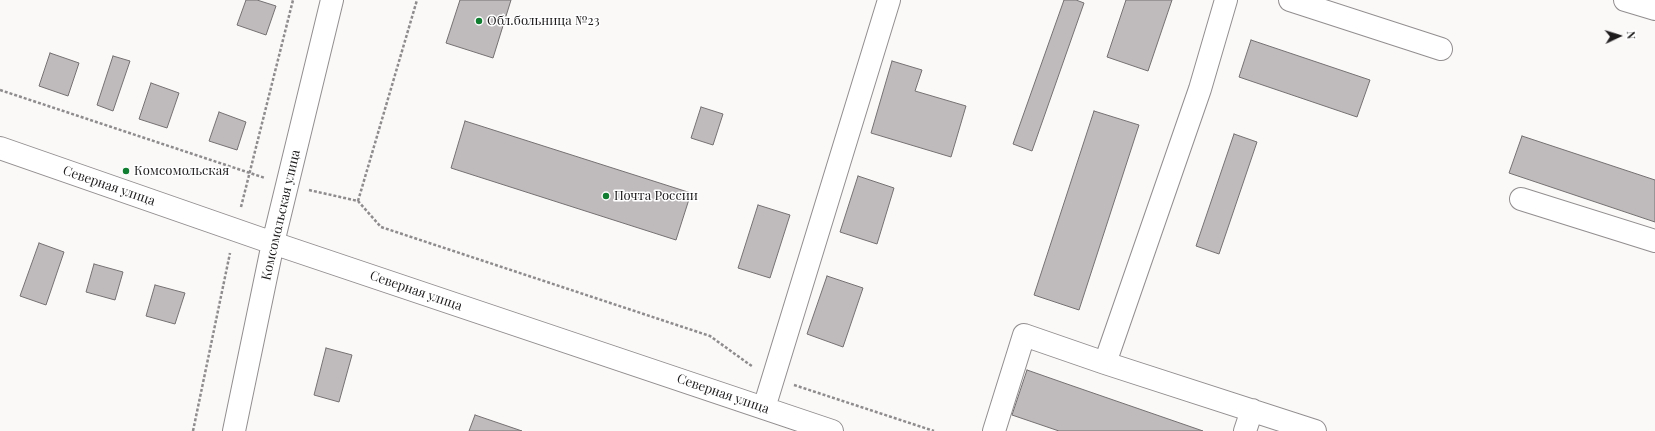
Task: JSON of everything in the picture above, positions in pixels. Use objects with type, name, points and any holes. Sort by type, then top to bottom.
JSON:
[{"type":"street","name":"Комсомольская улица","points":[[234,431],[273,242],[332,0]]},
{"type":"street","points":[[764,408],[889,0]]},
{"type":"street","points":[[1105,363],[1200,89],[1226,0]]},
{"type":"street","points":[[1290,0],[1441,49]]},
{"type":"street","points":[[1625,0],[1655,10]]},
{"type":"street","name":"Северная улица","points":[[0,148],[832,431]]},
{"type":"street","points":[[1521,199],[1655,241]]},
{"type":"street","points":[[994,431],[1024,335],[1314,431]]},
{"type":"street","points":[[1246,431],[1252,410]]},
{"type":"path","points":[[358,201],[417,0]]},
{"type":"path","points":[[0,90],[287,185],[358,201],[381,227],[710,336],[764,374],[934,431]]},
{"type":"building","points":[[246,0],[257,0],[276,6],[266,35],[237,25]]},
{"type":"building","name":"Обл.больница №23","points":[[460,0],[511,0],[493,58],[446,43]]},
{"type":"building","points":[[1064,0],[1076,0],[1084,3],[1032,151],[1013,144]]},
{"type":"building","points":[[1126,0],[1172,0],[1148,71],[1107,57]]},
{"type":"building","points":[[1251,40],[1370,80],[1357,117],[1239,77]]},
{"type":"building","points":[[50,53],[79,63],[68,96],[39,86]]},
{"type":"building","points":[[113,56],[130,61],[113,111],[97,105]]},
{"type":"building","points":[[892,61],[922,70],[915,91],[966,106],[951,157],[871,133]]},
{"type":"building","points":[[151,83],[179,93],[167,128],[139,119]]},
{"type":"building","points":[[701,107],[723,114],[713,145],[691,138]]},
{"type":"building","points":[[1094,111],[1139,125],[1079,310],[1034,295]]},
{"type":"building","points":[[219,112],[246,122],[237,150],[209,141]]},
{"type":"building","points":[[465,121],[691,193],[676,240],[451,168]]},
{"type":"building","points":[[1234,134],[1257,142],[1219,254],[1196,246]]},
{"type":"building","points":[[1522,136],[1655,180],[1655,222],[1509,173]]},
{"type":"building","points":[[858,176],[894,188],[877,244],[840,232]]},
{"type":"building","points":[[758,205],[790,215],[770,278],[738,268]]},
{"type":"building","points":[[39,243],[64,252],[46,305],[20,296]]},
{"type":"building","points":[[94,264],[123,272],[115,300],[86,292]]},
{"type":"building","points":[[827,276],[863,288],[843,347],[807,334]]},
{"type":"building","points":[[155,285],[185,293],[175,324],[146,316]]},
{"type":"building","points":[[326,348],[352,355],[339,402],[314,395]]},
{"type":"building","points":[[1027,370],[1203,431],[1059,431],[1012,415]]},
{"type":"building","points":[[475,415],[522,431],[469,431]]},
{"type":"place","name":"Обл.больница №23","points":[[479,21]]},
{"type":"place","name":"Комсомольская","points":[[126,171]]},
{"type":"place","name":"Почта России","points":[[606,196]]}]
